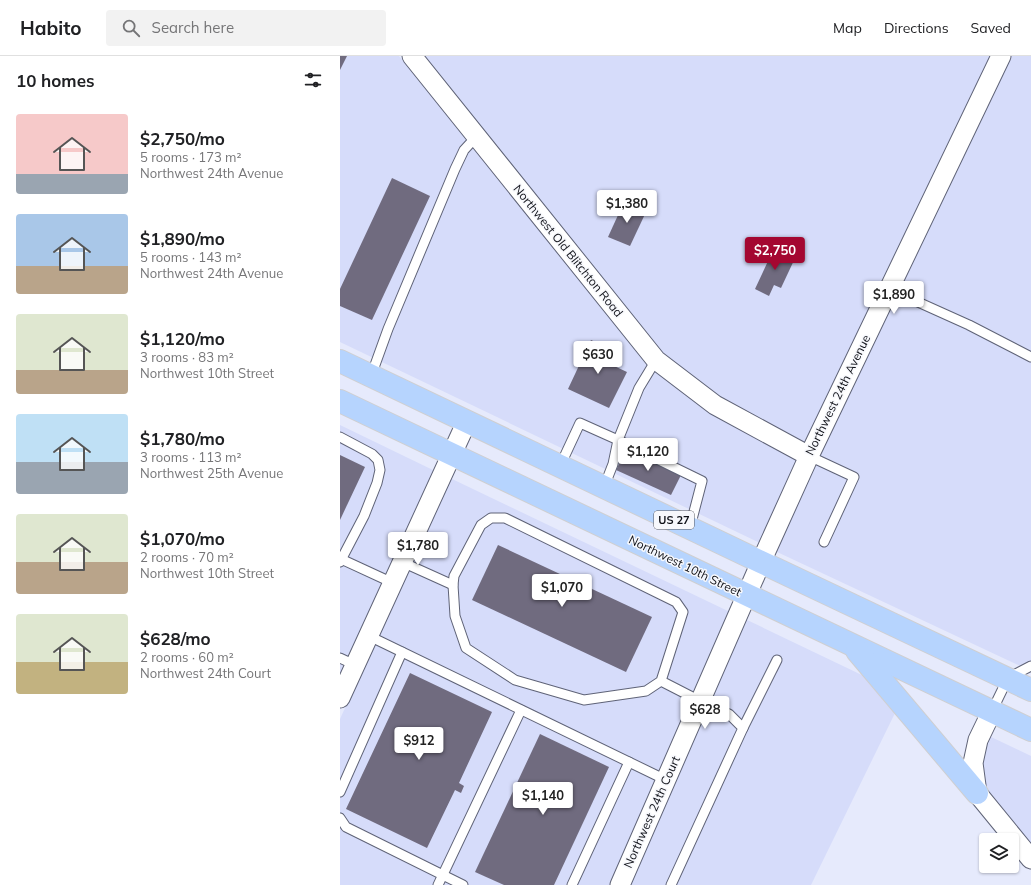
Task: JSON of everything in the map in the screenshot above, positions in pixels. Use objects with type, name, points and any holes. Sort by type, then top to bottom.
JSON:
[{"type":"highway","name":"US 27","points":[[340,361],[1031,690]]},
{"type":"highway","name":"Northwest 10th Street","points":[[340,401],[1031,730]]},
{"type":"highway","points":[[852,645],[977,793]]},
{"type":"street","name":"Northwest 24th Avenue","points":[[761,562],[809,456],[1000,57]]},
{"type":"street","name":"Northwest Old Blitchton Road","points":[[418,59],[476,137],[656,360],[715,405],[809,456]]},
{"type":"street","points":[[340,698],[348,662],[368,636],[467,422]]},
{"type":"street","name":"Northwest 24th Court","points":[[620,885],[761,562]]},
{"type":"street","points":[[992,711],[978,740],[973,763],[977,793],[1031,859]]},
{"type":"lane","points":[[371,376],[388,329],[456,168],[464,150],[476,137]]},
{"type":"lane","points":[[889,289],[969,325],[1031,357]]},
{"type":"lane","points":[[604,487],[613,464],[618,440],[639,388],[656,360]]},
{"type":"lane","points":[[560,466],[580,423],[618,440],[702,481],[689,528]]},
{"type":"lane","points":[[340,438],[372,454],[378,460],[380,470],[377,483],[364,516],[341,561],[393,583]]},
{"type":"lane","points":[[809,456],[854,477],[824,542]]},
{"type":"lane","points":[[491,518],[505,518],[676,602],[683,612],[661,681],[646,692],[584,700],[515,680],[466,648],[454,616],[454,576],[481,525],[491,518]]},
{"type":"lane","points":[[402,562],[453,585]]},
{"type":"lane","points":[[368,636],[666,780]]},
{"type":"lane","points":[[340,792],[402,652]]},
{"type":"lane","points":[[671,885],[743,728],[777,660]]},
{"type":"lane","points":[[992,711],[1008,678],[1031,666]]},
{"type":"lane","points":[[661,681],[700,701],[730,714],[743,728]]},
{"type":"lane","points":[[438,885],[521,710]]},
{"type":"lane","points":[[572,885],[628,762]]},
{"type":"lane","points":[[340,818],[346,827],[463,885]]},
{"type":"shaded area","points":[[340,56],[399,56],[649,367],[711,414],[798,461],[760,543],[340,342]]},
{"type":"shaded area","points":[[424,56],[992,56],[806,443],[720,397],[662,353]]},
{"type":"shaded area","points":[[1011,56],[1031,56],[1031,671],[775,551],[817,460]]},
{"type":"shaded area","points":[[340,425],[435,471],[340,678]]},
{"type":"shaded area","points":[[450,478],[730,612],[611,885],[340,885],[340,719]]},
{"type":"shaded area","points":[[745,619],[866,677],[896,711],[811,885],[629,885]]},
{"type":"shaded area","points":[[989,736],[1031,756],[1031,844],[986,788],[982,762]]},
{"type":"building","points":[[340,56],[347,56],[340,70]]},
{"type":"building","points":[[392,178],[430,196],[372,320],[340,306],[340,289]]},
{"type":"building","points":[[624,202],[646,212],[630,246],[608,237]]},
{"type":"building","points":[[775,246],[796,256],[781,288],[774,285],[769,296],[755,289]]},
{"type":"building","points":[[591,340],[617,352],[612,365],[627,372],[609,408],[568,389]]},
{"type":"building","points":[[626,450],[681,475],[671,495],[616,470]]},
{"type":"building","points":[[340,455],[365,467],[340,520]]},
{"type":"building","points":[[498,545],[652,617],[626,672],[472,600]]},
{"type":"building","points":[[410,673],[492,712],[459,783],[464,786],[461,793],[455,790],[427,848],[346,809]]},
{"type":"building","points":[[540,734],[609,767],[554,885],[504,885],[475,872]]}]
